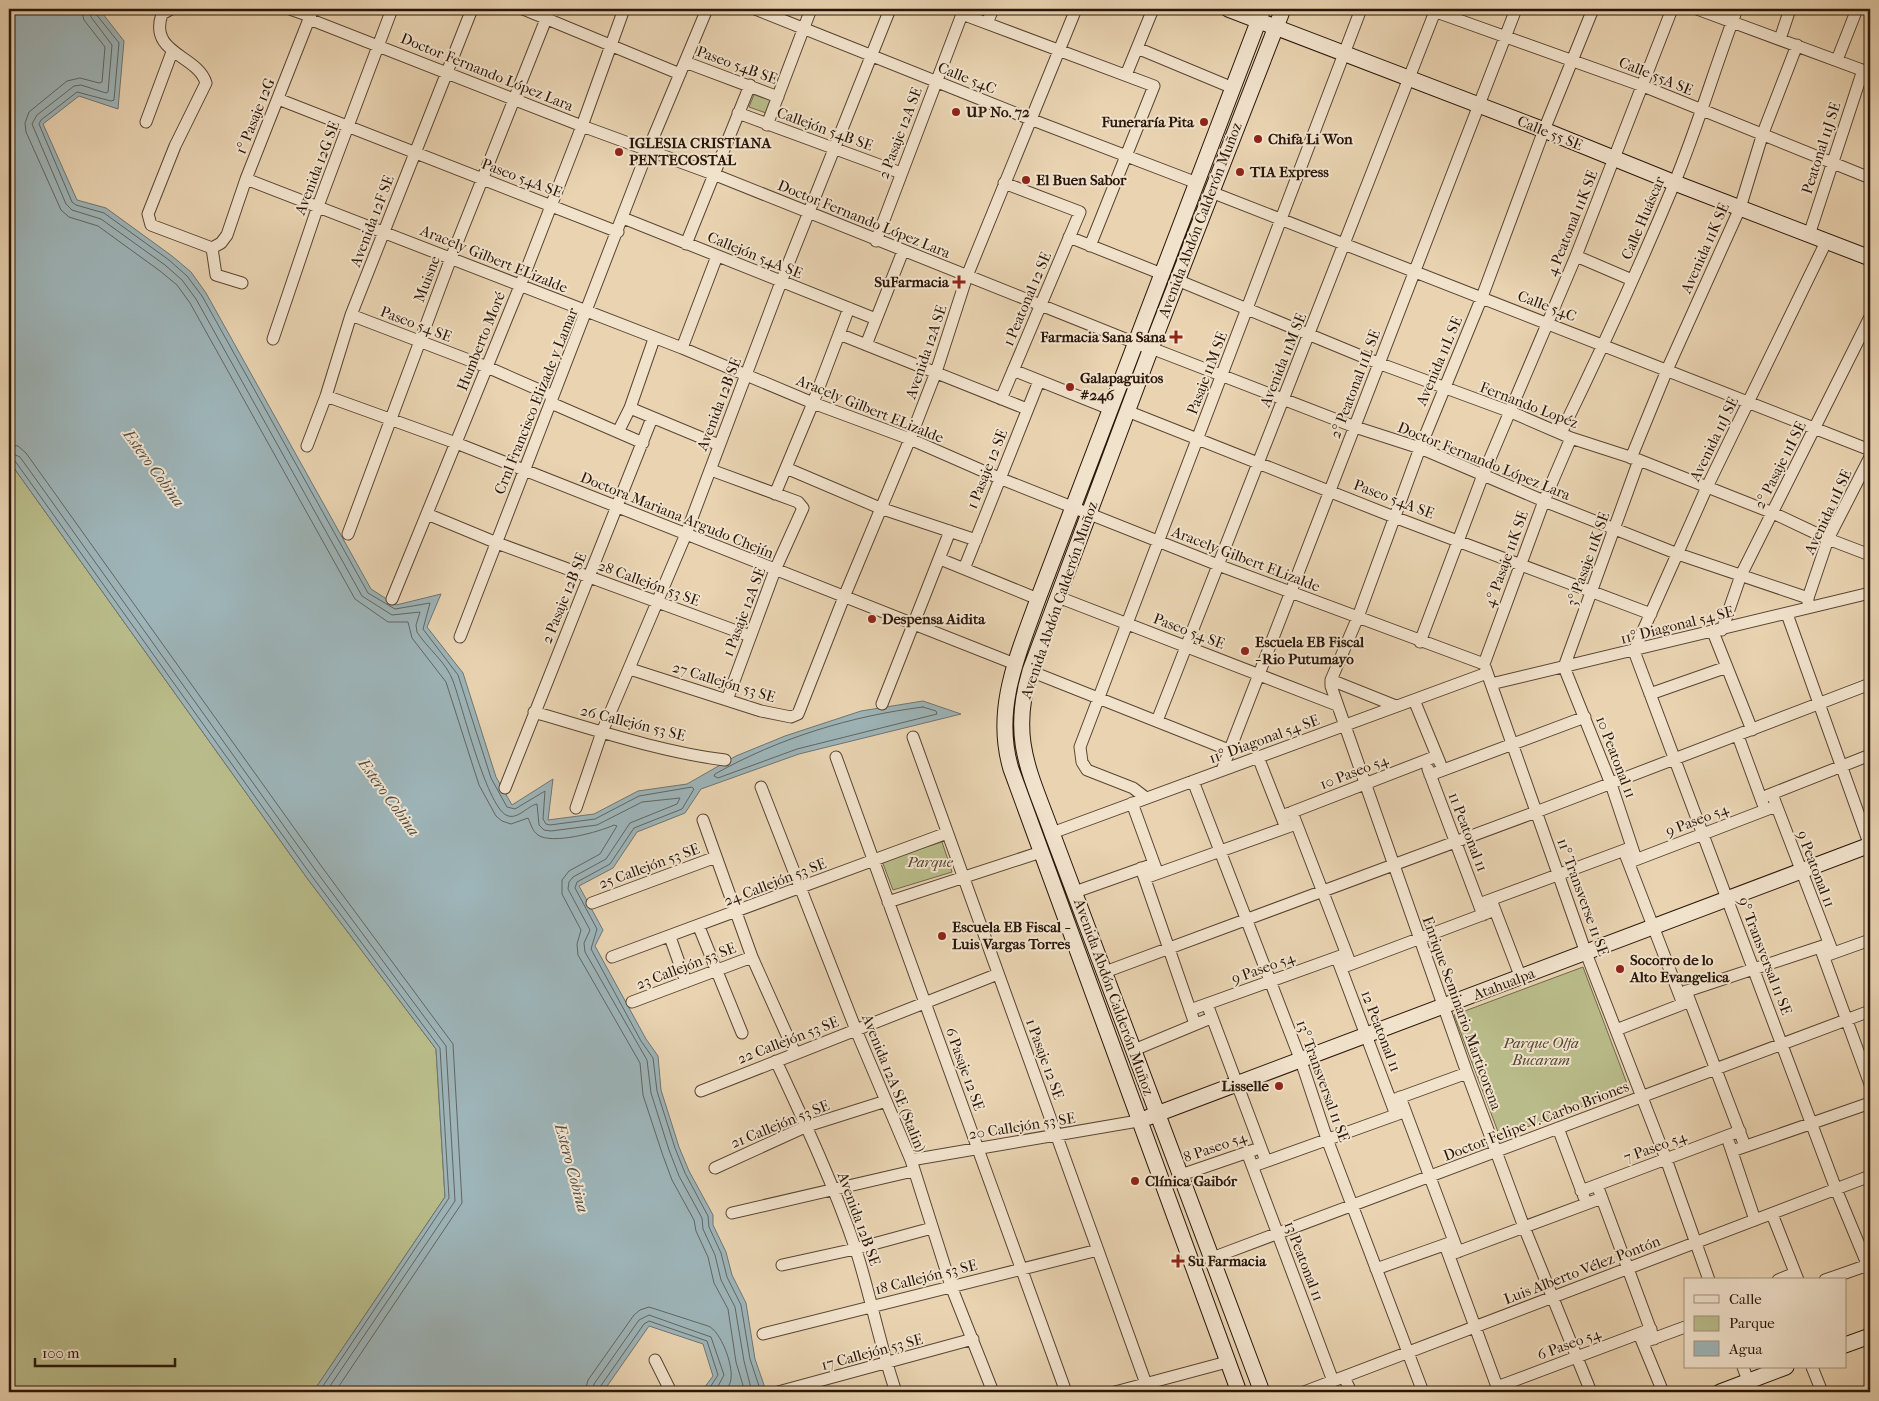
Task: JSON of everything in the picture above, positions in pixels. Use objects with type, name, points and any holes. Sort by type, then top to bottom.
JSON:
[{"type":"main road","name":"Calle 55 SE","points":[[1228,9],[1261,15],[1275,27],[1544,130],[1674,184],[1870,258]]},
{"type":"main road","name":"Avenida Abdón Calderón Muñoz","points":[[1262,1392],[1052,833],[1022,743],[1021,709],[1030,671],[1127,411],[1283,9]]},
{"type":"main road","name":"Avenida Abdón Calderón Muñoz","points":[[1238,1392],[1011,769],[1005,745],[1004,707],[1015,664],[1038,598],[1261,15]]},
{"type":"main road","name":"Atahualpa","points":[[1138,1121],[1870,846]]},
{"type":"main road","points":[[1846,1345],[1870,1336]]},
{"type":"main road","points":[[1720,1392],[1750,1387],[1784,1368]]},
{"type":"street","points":[[171,9],[162,14],[158,23],[160,32],[172,52],[199,72],[206,83],[176,146],[148,214],[151,225],[212,248],[216,275],[242,283]]},
{"type":"street","name":"Doctor Fernando López Lara","points":[[290,9],[311,14],[377,45],[446,73],[713,174],[807,214],[1136,342]]},
{"type":"street","name":"Avenida 12G SE","points":[[273,339],[318,206],[392,9]]},
{"type":"street","name":"Avenida 12F SE","points":[[307,446],[326,396],[351,315],[472,9]]},
{"type":"street","name":"Paseo 54B SE","points":[[523,9],[548,13],[610,46],[680,74]]},
{"type":"street","name":"Humberto Moré","points":[[392,599],[520,286],[550,204],[582,126],[624,9]]},
{"type":"street","name":"Crnl Francisco Elizade y Lamar","points":[[460,637],[523,470],[618,232],[648,150],[707,9]]},
{"type":"street","name":"Calle 54C","points":[[755,9],[1126,157],[1197,183]]},
{"type":"street","points":[[768,125],[811,9]]},
{"type":"street","name":"Avenida 12B SE","points":[[576,808],[602,732],[686,534],[807,214],[835,149],[890,9]]},
{"type":"street","points":[[987,23],[993,9]]},
{"type":"street","name":"Avenida 12A SE","points":[[804,704],[844,597],[936,372],[967,276],[1076,9]]},
{"type":"street","points":[[1126,75],[1153,9]]},
{"type":"street","name":"Pasaje 11M SE","points":[[1146,798],[1133,788],[1087,770],[1082,762],[1080,748],[1361,9]]},
{"type":"street","name":"2° Peatonal 11L SE","points":[[1222,770],[1477,105],[1507,36],[1516,9]]},
{"type":"street","name":"Avenida 11L SE","points":[[1331,680],[1358,618],[1420,448],[1482,297],[1544,130],[1593,9]]},
{"type":"street","name":"4 Peatonal 11K SE","points":[[1420,642],[1483,475],[1576,256],[1672,9]]},
{"type":"street","points":[[1697,9],[1866,72]]},
{"type":"street","name":"Calle Huáscar","points":[[1566,435],[1674,184],[1703,111],[1737,9]]},
{"type":"street","points":[[1780,39],[1790,9]]},
{"type":"street","points":[[1838,60],[1857,9]]},
{"type":"street","name":"Calle 55A SE","points":[[1433,10],[1643,86],[1763,133],[1870,178]]},
{"type":"street","name":"Avenida 11M SE","points":[[1156,722],[1309,335],[1433,10]]},
{"type":"street","points":[[963,11],[987,23],[1154,86],[1090,246]]},
{"type":"street","name":"2 Pasaje 12A SE","points":[[876,241],[963,11]]},
{"type":"street","name":"Muisne","points":[[348,534],[451,258],[548,13]]},
{"type":"street","name":"1° Pasaje 12G","points":[[212,248],[221,243],[227,235],[246,179],[311,14]]},
{"type":"street","name":"Avenida 11K SE","points":[[1635,459],[1666,370],[1740,208],[1763,133],[1797,45]]},
{"type":"street","points":[[1137,48],[1233,88]]},
{"type":"street","points":[[146,122],[172,52]]},
{"type":"street","name":"Paseo 54B SE","points":[[684,62],[778,97]]},
{"type":"street","name":"Peatonal 11J SE","points":[[1809,235],[1831,162],[1866,72]]},
{"type":"street","points":[[686,244],[750,85]]},
{"type":"street","points":[[278,99],[414,153]]},
{"type":"street","name":"Callejón 54B SE","points":[[738,112],[768,125],[901,173]]},
{"type":"street","name":"Paseo 54A SE","points":[[414,153],[550,204],[618,232]]},
{"type":"street","name":"Aracely Gilbert ELizalde","points":[[246,179],[384,231],[654,339],[682,348],[813,404],[910,439],[999,478],[1158,542],[1420,642],[1487,674]]},
{"type":"street","name":"1 Peatonal 12 SE","points":[[1001,399],[1080,212],[1004,184]]},
{"type":"street","name":"Calle 54C","points":[[1211,192],[1415,270],[1870,450]]},
{"type":"street","name":"Callejón 54A SE","points":[[623,218],[876,319]]},
{"type":"street","points":[[1069,237],[1162,274]]},
{"type":"street","name":"Avenida 11J SE","points":[[1634,651],[1707,487],[1826,242]]},
{"type":"street","points":[[866,345],[903,251]]},
{"type":"street","points":[[682,348],[717,256]]},
{"type":"street","points":[[1576,256],[1632,280]]},
{"type":"street","name":"Fernando Lopéz","points":[[1177,280],[1248,307],[1309,335],[1443,389],[1511,412],[1566,435],[1635,459],[1772,512],[1828,539],[1870,555]]},
{"type":"street","points":[[711,470],[775,494],[813,404],[849,308]]},
{"type":"street","name":"Paseo 54 SE","points":[[351,315],[486,367],[643,443]]},
{"type":"street","name":"2° Pasaje 11I SE","points":[[1718,631],[1741,575],[1870,317]]},
{"type":"street","points":[[839,334],[1027,409]]},
{"type":"street","points":[[618,432],[630,408],[654,339]]},
{"type":"street","points":[[1136,342],[1144,347],[1149,354]]},
{"type":"street","name":"Doctor Fernando López Lara","points":[[1149,354],[1222,376],[1354,427],[1420,448],[1614,529],[1678,554],[1741,575],[1808,603]]},
{"type":"street","points":[[1013,370],[1110,409]]},
{"type":"street","name":"1 Pasaje 12 SE","points":[[964,569],[1039,381]]},
{"type":"street","name":"Doctora Mariana Argudo Chejín","points":[[326,396],[456,443],[1015,664]]},
{"type":"street","points":[[630,408],[719,446]]},
{"type":"street","name":"Paseo 54A SE","points":[[1127,411],[1394,517],[1651,614]]},
{"type":"street","name":"2 Pasaje 12B SE","points":[[505,788],[652,418]]},
{"type":"street","name":"4° Pasaje 11K SE","points":[[1487,674],[1521,564],[1566,435]]},
{"type":"street","name":"Avenida 11I SE","points":[[1808,603],[1828,539],[1870,457]]},
{"type":"street","name":"3° Pasaje 11K SE","points":[[1564,667],[1614,529],[1635,459]]},
{"type":"street","points":[[786,468],[880,508],[976,540]]},
{"type":"street","name":"1 Pasaje 12A SE","points":[[727,700],[775,570],[802,508],[798,502],[775,494]]},
{"type":"street","name":"28 Callejón 53 SE","points":[[427,514],[497,543],[750,636]]},
{"type":"street","points":[[882,704],[950,531]]},
{"type":"street","points":[[940,559],[1038,598]]},
{"type":"street","name":"11° Diagonal 54 SE","points":[[1052,833],[1487,674],[1564,667],[1788,614],[1808,603],[1870,593]]},
{"type":"street","name":"Paseo 54 SE","points":[[1058,597],[1337,705]]},
{"type":"street","points":[[1788,614],[1870,846]]},
{"type":"street","points":[[1718,631],[1727,667],[1752,730]]},
{"type":"street","name":"9° Transversal 11 SE","points":[[1634,651],[1836,1189],[1869,1268]]},
{"type":"street","name":"10 Peatonal 11","points":[[1564,667],[1611,784],[1652,927],[1716,1069],[1745,1146]]},
{"type":"street","points":[[1650,694],[1727,667]]},
{"type":"street","name":"27 Callejón 53 SE","points":[[630,669],[727,700],[791,717],[798,714],[804,704]]},
{"type":"street","points":[[1030,671],[1229,750]]},
{"type":"street","name":"11° Transverse 11 SE","points":[[1487,674],[1586,953],[1666,1159],[1694,1243],[1708,1278]]},
{"type":"street","points":[[1331,680],[1344,726]]},
{"type":"street","points":[[1331,680],[1396,706]]},
{"type":"street","points":[[1105,972],[1169,950],[1675,760],[1870,684]]},
{"type":"street","points":[[1414,700],[1443,770]]},
{"type":"street","name":"26 Callejón 53 SE","points":[[534,712],[602,732],[707,758],[725,760]]},
{"type":"street","points":[[1430,775],[1585,717]]},
{"type":"street","name":"Enrique Seminario Marticorena","points":[[1344,726],[1496,1152],[1552,1298],[1591,1392]]},
{"type":"street","name":"9 Peatonal 11","points":[[1738,736],[1801,872],[1827,950],[1847,1020],[1870,1084]]},
{"type":"street","name":"1 Pasaje 12 SE","points":[[913,737],[1148,1388]]},
{"type":"street","points":[[1766,796],[1870,755]]},
{"type":"street","name":"10 Paseo 54","points":[[1287,814],[1437,756]]},
{"type":"street","name":"6 Pasaje 12 SE","points":[[836,757],[1066,1392]]},
{"type":"street","name":"12 Peatonal 11","points":[[1258,757],[1287,814],[1322,891],[1367,1036],[1430,1176],[1476,1326],[1504,1389]]},
{"type":"street","name":"11 Peatonal 11","points":[[1424,761],[1481,909]]},
{"type":"street","name":"13° Transversal 11 SE","points":[[1193,781],[1270,981],[1327,1139],[1423,1392]]},
{"type":"street","name":"Avenida 12A SE (Stalin)","points":[[762,786],[803,888],[856,1030],[912,1165],[951,1286],[993,1392]]},
{"type":"street","points":[[1132,803],[1156,868]]},
{"type":"street","name":"9 Paseo 54","points":[[1190,1010],[1270,981],[1420,938],[1558,874],[1703,834],[1771,808]]},
{"type":"street","points":[[703,820],[752,957],[795,1053]]},
{"type":"street","points":[[1075,892],[1220,851],[1291,826]]},
{"type":"street","name":"24 Callejón 53 SE","points":[[612,957],[699,927],[803,888],[873,859],[947,833]]},
{"type":"street","points":[[888,902],[1041,852]]},
{"type":"street","name":"25 Callejón 53 SE","points":[[592,903],[716,858]]},
{"type":"street","points":[[1143,873],[1195,1024]]},
{"type":"street","points":[[1493,905],[1521,978]]},
{"type":"street","points":[[699,927],[742,1033]]},
{"type":"street","points":[[670,937],[686,982]]},
{"type":"street","points":[[1616,1030],[1685,997],[1754,969],[1870,940]]},
{"type":"street","name":"23 Callejón 53 SE","points":[[632,1002],[752,957]]},
{"type":"street","name":"22 Callejón 53 SE","points":[[701,1091],[998,974]]},
{"type":"street","points":[[1207,1004],[1266,1162]]},
{"type":"street","name":"Doctor Felipe V. Carbo Briones","points":[[1212,1258],[1870,1011]]},
{"type":"street","points":[[1134,1050],[1211,1018]]},
{"type":"street","name":"Avenida 12B SE","points":[[776,1061],[834,1189],[855,1249],[896,1392]]},
{"type":"street","points":[[1396,1099],[1467,1073]]},
{"type":"street","name":"21 Callejón 53 SE","points":[[715,1168],[807,1126],[886,1101]]},
{"type":"street","points":[[1732,1151],[1870,1102]]},
{"type":"street","name":"8 Paseo 54","points":[[1252,1166],[1401,1113]]},
{"type":"street","name":"20 Callejón 53 SE","points":[[732,1213],[834,1189],[912,1165],[978,1148],[1138,1121]]},
{"type":"street","points":[[1558,1128],[1586,1204]]},
{"type":"street","name":"7 Paseo 54","points":[[1581,1191],[1740,1131]]},
{"type":"street","points":[[1727,1136],[1755,1220]]},
{"type":"street","name":"8 Paseo 54","points":[[1181,1175],[1260,1147]]},
{"type":"street","name":"13 Peatonal 11","points":[[1247,1152],[1333,1381]]},
{"type":"street","name":"Luis Alberto Vélez Pontón","points":[[1304,1392],[1870,1176]]},
{"type":"street","points":[[1597,1185],[1653,1334]]},
{"type":"street","points":[[1376,1270],[1524,1227],[1602,1198]]},
{"type":"street","points":[[1772,1214],[1797,1277]]},
{"type":"street","points":[[782,1265],[855,1249],[932,1228]]},
{"type":"street","name":"18 Callejón 53 SE","points":[[763,1334],[1098,1250]]},
{"type":"street","points":[[1832,1278],[1869,1268]]},
{"type":"street","name":"6 Paseo 54","points":[[1504,1389],[1578,1357],[1653,1334],[1684,1327]]},
{"type":"street","points":[[1641,1338],[1663,1392]]},
{"type":"street","name":"17 Callejón 53 SE","points":[[778,1392],[973,1340]]},
{"type":"street","points":[[655,1360],[671,1392]]},
{"type":"street","points":[[1115,1392],[1148,1388],[1227,1362]]},
{"type":"street","points":[[1743,1368],[1750,1387]]},
{"type":"street","points":[[1812,1368],[1822,1392]]},
{"type":"street","points":[[1344,1377],[1351,1392]]},
{"type":"green space","points":[[755,92],[772,98],[766,113],[749,107]]},
{"type":"green space","points":[[9,461],[307,878],[436,1049],[445,1197],[313,1392],[9,1392]]},
{"type":"green space","name":"Parque","points":[[942,842],[952,872],[893,890],[882,861]]},
{"type":"green space","name":"Parque Olfa Bucaram","points":[[1583,967],[1629,1089],[1500,1137],[1454,1015]]},
{"type":"water","name":"Estero Cobina","points":[[9,9],[99,9],[124,41],[118,109],[79,96],[43,124],[77,200],[106,208],[191,272],[206,293],[371,589],[396,605],[441,594],[427,627],[463,673],[496,777],[512,805],[553,779],[548,820],[594,814],[638,791],[687,784],[736,756],[785,736],[861,711],[923,701],[961,714],[799,754],[701,789],[685,813],[637,832],[613,868],[579,886],[603,930],[595,946],[646,1039],[658,1056],[661,1090],[679,1147],[689,1171],[713,1215],[713,1225],[726,1252],[732,1275],[746,1303],[755,1359],[764,1385],[763,1392],[701,1392],[713,1376],[703,1344],[649,1326],[603,1392],[313,1392],[445,1197],[436,1049],[307,878],[9,461]]},
{"type":"place","name":"UP No. 72","points":[[956,112]]},
{"type":"place","name":"Funeraría Pita","points":[[1204,122]]},
{"type":"place","name":"Chifa Li Won","points":[[1258,139]]},
{"type":"place","name":"IGLESIA CRISTIANA PENTECOSTAL","points":[[619,152]]},
{"type":"place","name":"TIA Express","points":[[1240,172]]},
{"type":"place","name":"El Buen Sabor","points":[[1026,180]]},
{"type":"place","name":"SuFarmacia","points":[[959,282]]},
{"type":"place","name":"Farmacia Sana Sana","points":[[1176,337]]},
{"type":"place","name":"Galapaguitos #246","points":[[1070,387]]},
{"type":"place","name":"Despensa Aidita","points":[[872,619]]},
{"type":"place","name":"Escuela EB Fiscal - Rio Putumayo","points":[[1245,651]]},
{"type":"place","name":"Escuela EB Fiscal - Luis Vargas Torres","points":[[942,936]]},
{"type":"place","name":"Socorro de lo Alto Evangelica","points":[[1620,969]]},
{"type":"place","name":"Lisselle","points":[[1279,1086]]},
{"type":"place","name":"Clínica Gaibór","points":[[1135,1181]]},
{"type":"place","name":"Su Farmacia","points":[[1178,1261]]}]
